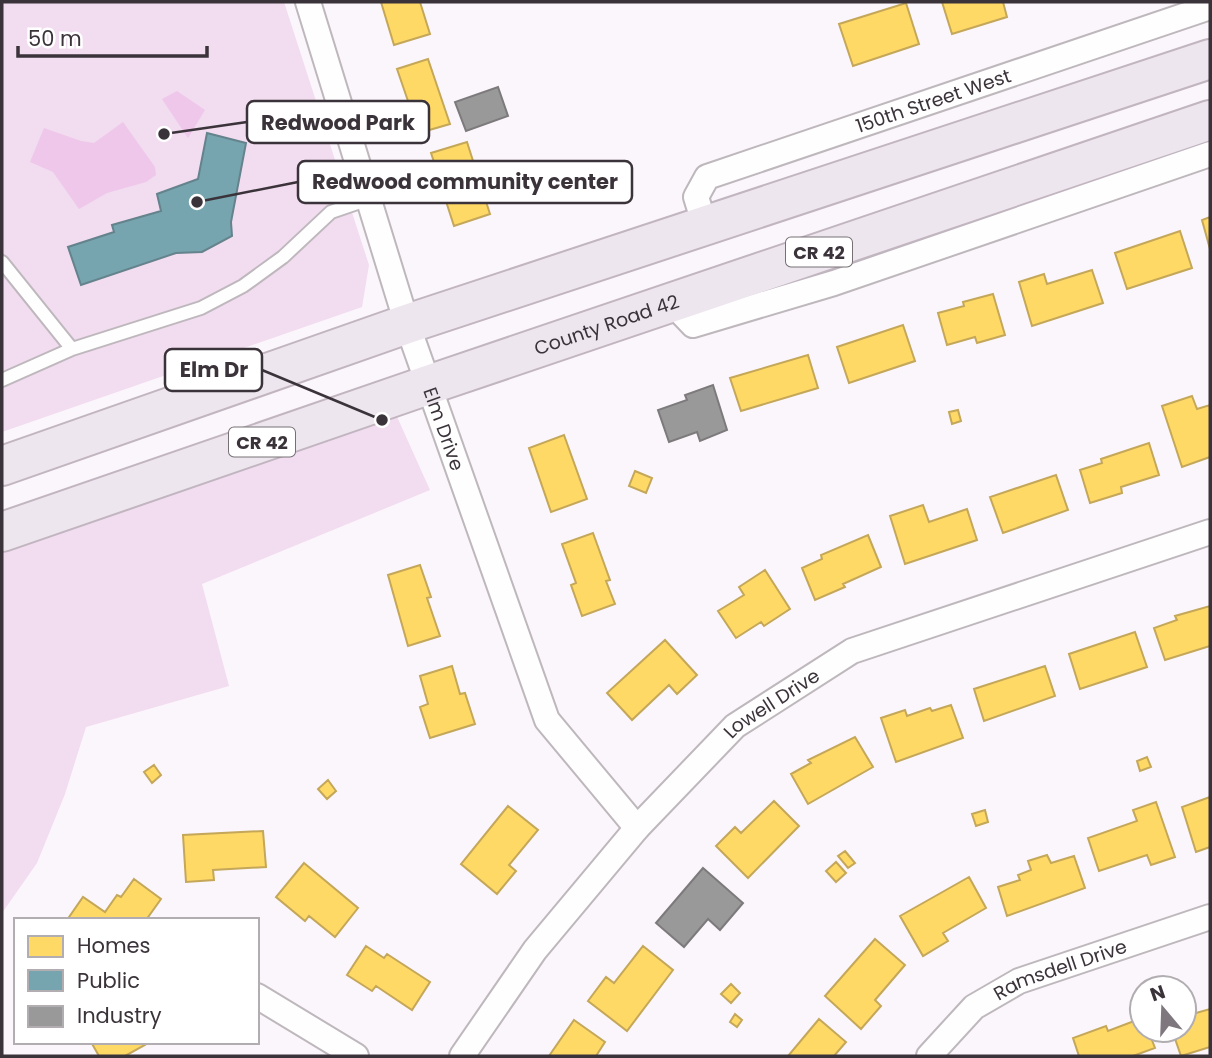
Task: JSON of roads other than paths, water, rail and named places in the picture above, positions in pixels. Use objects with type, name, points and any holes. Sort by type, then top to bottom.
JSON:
[{"type":"highway","points":[[2,466],[407,324],[1210,58]]},
{"type":"highway","name":"County Road 42","points":[[2,532],[428,384],[1210,120]]},
{"type":"street","name":"Elm Drive","points":[[308,2],[407,324],[547,720],[637,828]]},
{"type":"street","name":"150th Street West","points":[[705,226],[695,197],[707,177],[1210,7]]},
{"type":"street","points":[[671,302],[693,325],[834,283],[1210,154]]},
{"type":"street","name":"Lowell Drive","points":[[462,1056],[535,950],[637,828],[735,726],[852,652],[1210,532]]},
{"type":"street","name":"Ramsdell Drive","points":[[929,1056],[974,1007],[1019,981],[1210,916]]},
{"type":"street","points":[[259,997],[356,1056]]},
{"type":"lane","points":[[2,380],[72,349],[201,308],[243,286],[283,257],[331,212],[369,200]]},
{"type":"lane","points":[[2,262],[72,349]]},
{"type":"place","name":"Redwood Park","points":[[164,134]]},
{"type":"place","name":"Redwood community center","points":[[197,202]]},
{"type":"place","name":"Elm Dr","points":[[382,420]]}]
